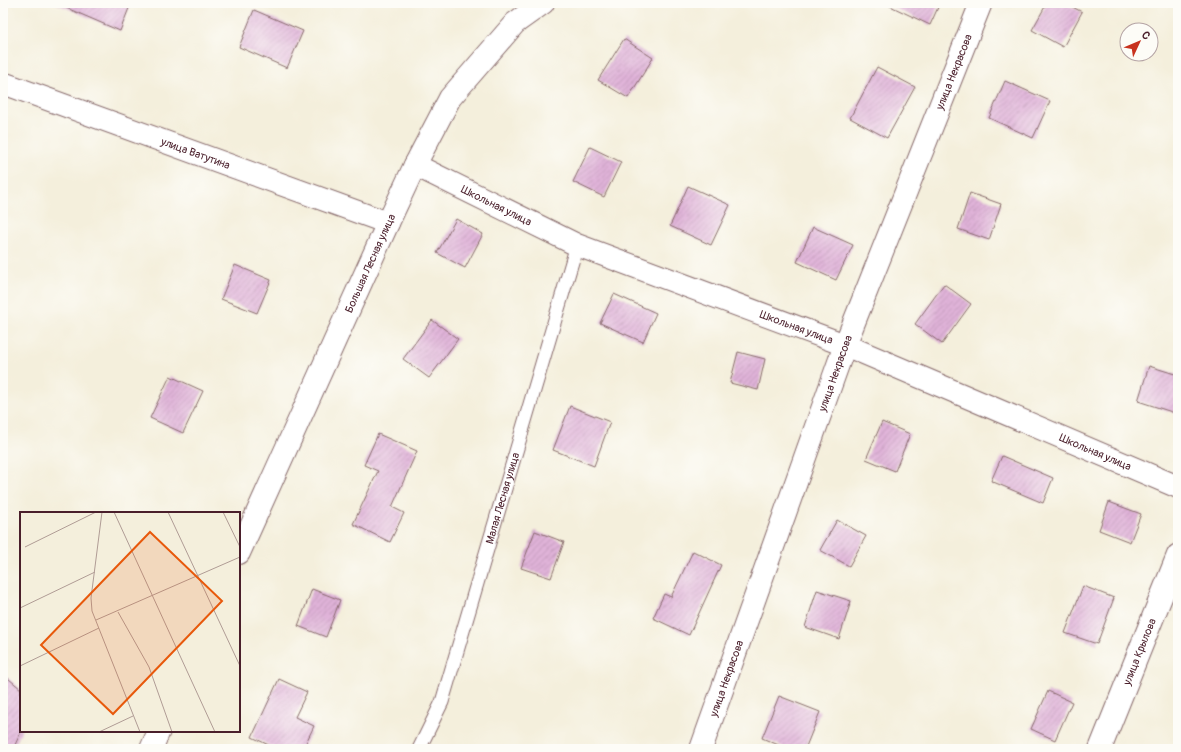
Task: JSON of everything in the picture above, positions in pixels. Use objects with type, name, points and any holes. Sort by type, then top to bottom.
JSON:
[{"type":"street","name":"Большая Лесная улица","points":[[240,551],[388,223],[415,165],[450,98],[515,23],[543,3]]},
{"type":"street","name":"улица Некрасова","points":[[702,749],[845,345],[981,3]]},
{"type":"street","name":"улица Ватутина","points":[[3,83],[388,223]]},
{"type":"street","name":"Школьная улица","points":[[415,165],[577,245],[845,345],[1178,487]]},
{"type":"street","name":"улица Крылова","points":[[1100,749],[1178,555]]},
{"type":"street","points":[[150,749],[158,732]]},
{"type":"lane","name":"Малая Лесная улица","points":[[419,749],[442,702],[577,245]]},
{"type":"building","points":[[55,3],[131,3],[120,31]]},
{"type":"building","points":[[884,3],[940,3],[930,25]]},
{"type":"building","points":[[1047,3],[1065,3],[1082,12],[1063,47],[1032,30]]},
{"type":"building","points":[[254,10],[303,31],[287,68],[239,47]]},
{"type":"building","points":[[624,39],[653,58],[628,98],[598,80]]},
{"type":"building","points":[[877,67],[915,87],[887,138],[850,118]]},
{"type":"building","points":[[1005,81],[1050,101],[1033,138],[989,118]]},
{"type":"building","points":[[590,147],[621,162],[604,197],[573,182]]},
{"type":"building","points":[[688,186],[730,205],[711,245],[670,226]]},
{"type":"building","points":[[970,193],[1001,204],[989,240],[958,229]]},
{"type":"building","points":[[456,219],[483,234],[465,268],[437,253]]},
{"type":"building","points":[[813,227],[853,245],[836,280],[797,262]]},
{"type":"building","points":[[235,265],[271,280],[257,313],[221,299]]},
{"type":"building","points":[[944,284],[971,304],[942,344],[915,324]]},
{"type":"building","points":[[614,294],[656,313],[643,342],[600,323]]},
{"type":"building","points":[[432,320],[458,339],[429,378],[403,359]]},
{"type":"building","points":[[738,352],[765,359],[758,390],[730,383]]},
{"type":"building","points":[[1149,366],[1178,375],[1178,414],[1138,401]]},
{"type":"building","points":[[170,376],[203,391],[183,433],[150,418]]},
{"type":"building","points":[[570,406],[610,422],[594,466],[553,450]]},
{"type":"building","points":[[882,422],[910,434],[895,471],[866,459]]},
{"type":"building","points":[[378,434],[417,451],[392,507],[404,513],[390,542],[353,524],[378,471],[364,465]]},
{"type":"building","points":[[1002,456],[1053,478],[1043,503],[991,481]]},
{"type":"building","points":[[1109,502],[1141,514],[1130,542],[1099,530]]},
{"type":"building","points":[[837,520],[866,536],[849,566],[820,550]]},
{"type":"building","points":[[535,531],[564,542],[551,578],[521,568]]},
{"type":"building","points":[[693,551],[721,565],[689,635],[653,618],[664,594],[671,597]]},
{"type":"building","points":[[1083,586],[1114,598],[1097,644],[1065,633]]},
{"type":"building","points":[[312,589],[340,600],[326,637],[298,626]]},
{"type":"building","points":[[817,590],[851,601],[839,639],[805,627]]},
{"type":"building","points":[[3,674],[20,688],[21,732],[13,749],[3,749]]},
{"type":"building","points":[[279,679],[307,692],[295,717],[314,726],[303,749],[277,749],[252,737]]},
{"type":"building","points":[[1048,691],[1072,702],[1055,740],[1031,729]]},
{"type":"building","points":[[779,696],[820,712],[805,749],[788,749],[762,738]]}]
